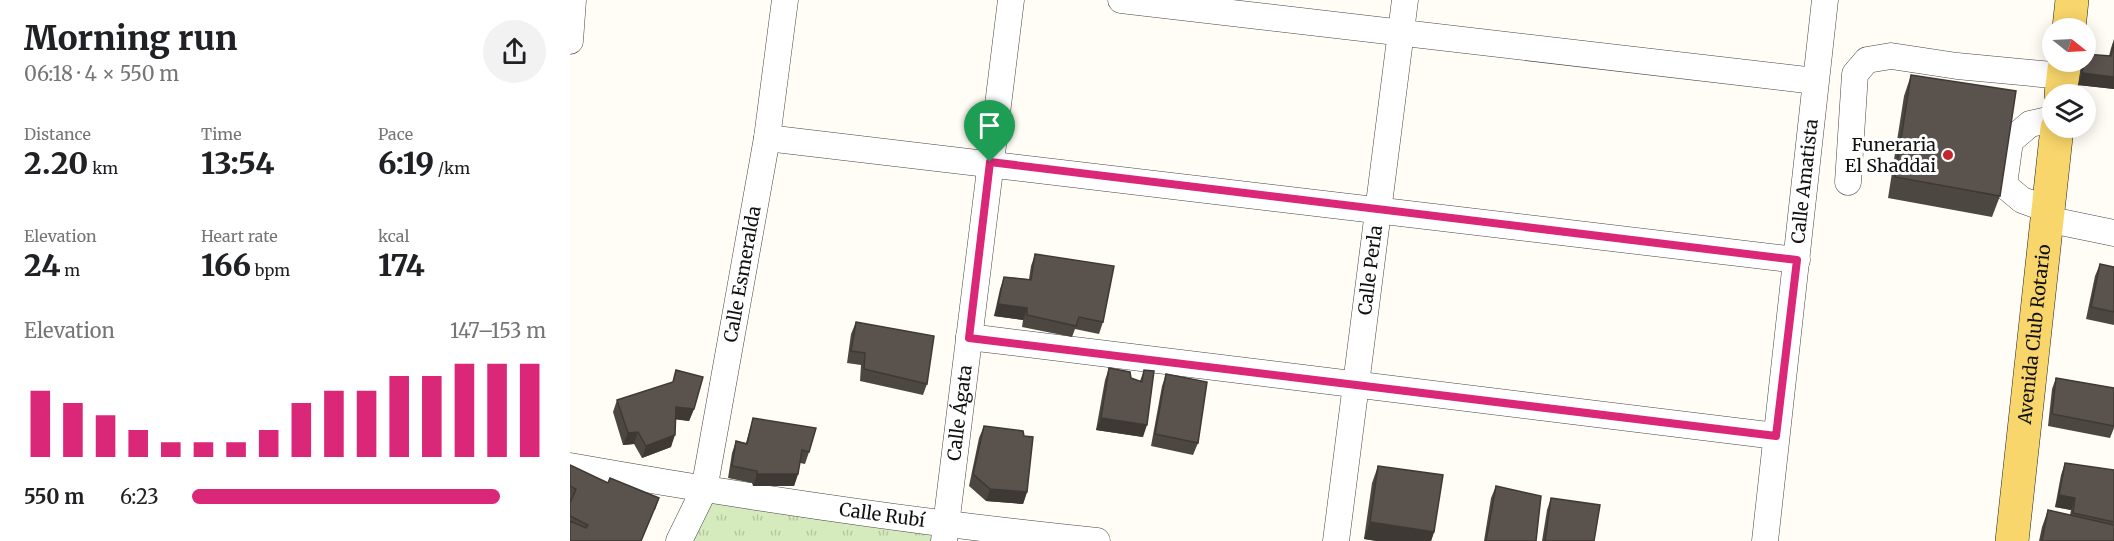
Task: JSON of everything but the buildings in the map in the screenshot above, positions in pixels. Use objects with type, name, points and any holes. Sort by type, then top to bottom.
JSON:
[{"type":"main road","points":[[2070,18],[2072,0]]},
{"type":"main road","name":"Avenida Club Rotario","points":[[2012,541],[2056,138]]},
{"type":"street","points":[[570,41],[573,0]]},
{"type":"street","name":"Calle Esmeralda","points":[[679,541],[704,490],[767,138],[785,0]]},
{"type":"street","name":"Calle Ágata","points":[[945,533],[1011,0]]},
{"type":"street","points":[[1121,0],[1815,81]]},
{"type":"street","name":"Calle Perla","points":[[1336,541],[1405,0]]},
{"type":"street","name":"Calle Amatista","points":[[1765,541],[1825,0]]},
{"type":"street","points":[[1848,182],[1855,74],[1867,60],[1891,56],[2063,78]]},
{"type":"street","points":[[2042,121],[2030,124],[2010,141],[2004,185],[2022,200],[2047,214],[2114,233]]},
{"type":"street","points":[[767,138],[990,162],[1797,260]]},
{"type":"street","points":[[969,338],[1776,436]]},
{"type":"street","name":"Calle Rubí","points":[[570,466],[945,533],[1097,541]]},
{"type":"green space","points":[[704,490],[945,526],[943,541],[679,541]]},
{"type":"place","name":"Funeraria El Shaddai","points":[[1948,155]]},
{"type":"route","points":[[990,162],[1797,260],[1776,436],[969,338],[990,162]]}]
